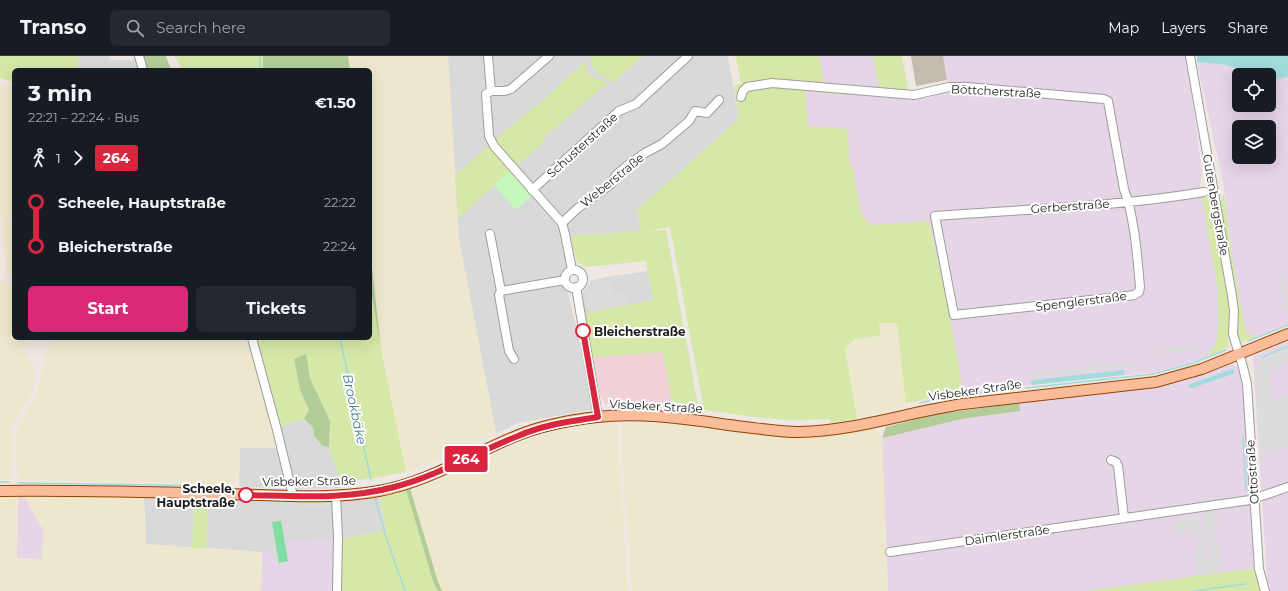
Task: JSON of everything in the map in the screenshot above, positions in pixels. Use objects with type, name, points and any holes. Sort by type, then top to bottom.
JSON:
[{"type":"main road","name":"Visbeker Straße","points":[[0,490],[293,496],[336,496],[380,491],[408,484],[429,476],[519,435],[563,423],[598,417],[646,416],[797,432],[821,431],[859,425],[940,407],[1156,382],[1202,369],[1288,334]]},
{"type":"street","points":[[139,56],[142,68]]},
{"type":"street","points":[[488,56],[490,91]]},
{"type":"street","points":[[549,56],[511,89],[504,91],[490,91],[486,94],[489,136],[494,146],[562,223],[572,270]]},
{"type":"street","name":"Schusterstraße","points":[[532,190],[619,111],[636,104],[688,56]]},
{"type":"street","name":"Gutenbergstraße","points":[[1190,56],[1232,296],[1234,311],[1233,334],[1240,354]]},
{"type":"street","name":"Böttcherstraße","points":[[740,97],[747,87],[772,83],[914,95],[949,87],[967,87],[1104,99],[1108,101],[1124,189],[1128,202]]},
{"type":"street","name":"Weberstraße","points":[[562,223],[578,208],[611,184],[616,175],[629,164],[662,144],[689,121],[695,111],[707,113],[718,100]]},
{"type":"street","name":"Gerberstraße","points":[[954,315],[934,216],[1128,202],[1169,198],[1204,192]]},
{"type":"street","name":"Spenglerstraße","points":[[954,315],[1128,296],[1139,292],[1138,267],[1128,202]]},
{"type":"street","points":[[490,234],[501,291],[498,295],[509,351],[514,359]]},
{"type":"street","points":[[572,270],[580,272],[583,277],[582,282],[576,287],[568,285],[565,280],[567,273],[572,270]]},
{"type":"street","points":[[501,291],[565,280]]},
{"type":"street","points":[[576,287],[598,417]]},
{"type":"street","points":[[253,340],[293,496]]},
{"type":"street","name":"Ottostraße","points":[[1240,354],[1247,384],[1259,569],[1265,591]]},
{"type":"street","points":[[1111,460],[1116,462],[1118,466],[1124,518]]},
{"type":"street","name":"Daimlerstraße","points":[[890,552],[1254,499],[1288,487]]},
{"type":"street","points":[[336,496],[338,537],[337,591]]},
{"type":"shaded area","points":[[79,56],[110,56],[110,60],[138,60],[140,68],[77,68]]},
{"type":"shaded area","points":[[348,56],[448,56],[459,240],[496,433],[430,463],[406,472],[381,350],[372,267],[372,68],[350,68]]},
{"type":"shaded area","points":[[448,56],[589,56],[613,83],[643,56],[728,56],[739,119],[637,210],[641,231],[570,236],[564,239],[568,293],[595,409],[518,423],[496,433],[459,240]]},
{"type":"shaded area","points":[[819,56],[873,56],[879,87],[824,83]]},
{"type":"shaded area","points":[[911,56],[943,56],[947,80],[916,86]]},
{"type":"shaded area","points":[[943,56],[1187,56],[1202,172],[1200,185],[1218,290],[1218,331],[1216,343],[1208,356],[1186,364],[1155,372],[963,392],[949,311],[870,225],[861,213],[853,169],[849,162],[848,129],[808,126],[805,90],[847,95],[847,93],[903,97],[910,101],[927,94],[949,90]]},
{"type":"shaded area","points":[[1197,62],[1227,65],[1234,68],[1232,68],[1232,112],[1276,112],[1276,79],[1288,77],[1288,324],[1255,337],[1246,333],[1233,262],[1223,182]]},
{"type":"shaded area","points":[[0,83],[12,86],[12,218],[0,218]]},
{"type":"shaded area","points":[[1,220],[12,221],[12,276],[7,276]]},
{"type":"shaded area","points":[[648,271],[654,300],[584,313],[582,293],[587,288],[590,281],[606,277]]},
{"type":"shaded area","points":[[1282,274],[1288,305],[1288,313],[1285,313],[1278,275]]},
{"type":"shaded area","points":[[611,280],[613,295],[626,293],[628,303],[588,310],[586,295],[592,291],[595,283]]},
{"type":"shaded area","points":[[0,281],[12,283],[12,340],[24,340],[35,376],[30,396],[12,427],[11,479],[0,479]]},
{"type":"shaded area","points":[[878,323],[897,323],[907,407],[857,419],[845,350],[854,339],[880,336]]},
{"type":"shaded area","points":[[50,340],[248,340],[275,443],[275,448],[240,448],[239,477],[236,478],[234,484],[18,480],[16,442],[18,427],[36,396]]},
{"type":"shaded area","points":[[1288,341],[1288,591],[1263,591],[1271,588],[1267,579],[1253,356]]},
{"type":"shaded area","points":[[1197,345],[1197,349],[1157,354],[1157,349]]},
{"type":"shaded area","points":[[1288,346],[1288,364],[1287,362],[1281,365],[1282,367],[1270,372],[1272,398],[1281,397],[1281,394],[1288,394],[1288,446],[1260,456],[1254,365],[1258,365],[1258,359]]},
{"type":"shaded area","points":[[663,352],[673,407],[645,403],[605,404],[600,394],[592,357]]},
{"type":"shaded area","points":[[1137,361],[1133,366],[1032,377],[1034,372]]},
{"type":"shaded area","points":[[1229,364],[1236,366],[1242,376],[1256,568],[1087,591],[888,591],[882,438],[962,419],[1020,411],[1019,403],[1162,387],[1187,380]]},
{"type":"shaded area","points":[[304,419],[313,427],[314,436],[323,446],[329,447],[342,488],[302,489],[239,487],[240,448],[279,448],[278,427]]},
{"type":"shaded area","points":[[604,423],[615,423],[617,426],[628,591],[442,591],[411,491],[529,439],[555,431]]},
{"type":"shaded area","points":[[622,423],[669,424],[772,435],[819,436],[872,428],[882,438],[888,591],[632,591],[622,457]]},
{"type":"shaded area","points":[[23,495],[41,526],[44,527],[42,559],[17,558],[18,496]]},
{"type":"shaded area","points":[[23,495],[144,496],[146,544],[262,552],[261,591],[0,591],[0,496],[18,496],[17,558],[42,559],[44,527],[41,527]]},
{"type":"shaded area","points":[[144,496],[194,498],[192,548],[146,544]]},
{"type":"shaded area","points":[[380,498],[386,530],[341,539],[342,591],[334,591],[290,561],[279,563],[273,560],[272,551],[262,552],[206,548],[208,499],[330,502]]},
{"type":"shaded area","points":[[304,502],[329,503],[329,507],[304,506]]},
{"type":"shaded area","points":[[1216,511],[1218,523],[1213,524],[1216,541],[1219,541],[1223,571],[1210,573],[1202,513]]},
{"type":"shaded area","points":[[1200,516],[1206,550],[1204,550],[1204,555],[1206,555],[1209,574],[1197,576],[1194,553],[1198,552],[1199,547],[1197,531],[1175,533],[1174,520]]},
{"type":"shaded area","points":[[335,539],[334,591],[261,591],[262,552],[272,551],[273,560],[279,563],[289,561],[287,542]]},
{"type":"green space","points":[[0,56],[79,56],[77,68],[12,68],[12,81],[0,78]]},
{"type":"green space","points":[[141,56],[166,56],[170,68],[144,68]]},
{"type":"green space","points":[[175,56],[263,56],[263,68],[181,68]]},
{"type":"green space","points":[[263,56],[348,56],[350,68],[263,68]]},
{"type":"green space","points":[[589,56],[643,56],[613,83],[593,70],[592,60]]},
{"type":"green space","points":[[736,56],[819,56],[824,83],[879,87],[873,56],[902,56],[908,89],[907,99],[847,93],[847,95],[805,90],[808,126],[848,129],[849,162],[853,169],[861,213],[870,225],[929,221],[949,311],[963,392],[906,403],[897,323],[879,323],[880,336],[854,339],[845,350],[857,419],[830,423],[829,419],[788,420],[704,410],[670,227],[646,231],[666,230],[699,411],[673,407],[663,352],[592,357],[584,313],[653,300],[646,261],[586,267],[577,262],[570,236],[641,231],[637,210],[739,119],[734,86],[741,84]]},
{"type":"green space","points":[[586,61],[586,71],[593,77],[608,83],[543,138],[545,141],[458,218],[455,175],[531,109],[532,110]]},
{"type":"green space","points":[[511,170],[534,194],[516,210],[494,185]]},
{"type":"green space","points":[[1224,194],[1233,262],[1246,333],[1255,337],[1242,342],[1237,333],[1237,311],[1219,203]]},
{"type":"green space","points":[[1202,197],[1211,201],[1231,312],[1228,334],[1229,347],[1208,356],[1216,343],[1218,331],[1218,290]]},
{"type":"green space","points":[[372,267],[381,350],[372,296]]},
{"type":"green space","points":[[372,296],[381,350],[406,472],[341,483],[329,447],[330,421],[310,378],[306,354],[294,359],[300,390],[309,410],[304,419],[278,427],[256,340],[372,340]]},
{"type":"green space","points":[[306,354],[310,378],[330,421],[329,447],[323,446],[314,436],[313,427],[304,419],[309,410],[300,390],[294,359]]},
{"type":"green space","points":[[1019,403],[1020,411],[962,419],[882,438],[886,427],[938,414]]},
{"type":"green space","points":[[410,488],[442,591],[438,591],[433,581],[406,490]]},
{"type":"green space","points":[[406,490],[433,581],[438,591],[342,591],[341,539],[386,530],[380,498]]},
{"type":"green space","points":[[194,498],[208,499],[206,548],[192,548]]},
{"type":"green space","points":[[281,521],[288,561],[279,563],[272,522]]},
{"type":"green space","points":[[1256,568],[1260,591],[1087,591]]},
{"type":"water","points":[[1197,56],[1288,56],[1288,77],[1276,79],[1276,68],[1234,68],[1227,65],[1197,62]]},
{"type":"water","points":[[1233,369],[1235,372],[1233,374],[1192,388],[1188,387],[1190,384]]},
{"type":"water","points":[[1123,370],[1125,372],[1123,375],[1033,385],[1030,383],[1033,380]]},
{"type":"waterway","name":"Brookbäke","points":[[260,56],[260,68]]},
{"type":"waterway","points":[[1248,341],[1288,325]]},
{"type":"waterway","name":"Brookbäke","points":[[340,340],[371,480]]},
{"type":"waterway","points":[[1263,357],[1288,346]]},
{"type":"waterway","points":[[1026,388],[1153,374],[1190,364],[1226,350]]},
{"type":"waterway","points":[[994,391],[1016,388]]},
{"type":"waterway","points":[[920,403],[936,399],[984,392]]},
{"type":"waterway","points":[[1243,435],[1246,491]]},
{"type":"waterway","points":[[0,482],[10,482]]},
{"type":"waterway","points":[[18,483],[232,486]]},
{"type":"waterway","name":"Brookbäke","points":[[375,498],[387,540],[405,591]]},
{"type":"waterway","points":[[1193,591],[1245,584]]},
{"type":"bus line","name":"264","points":[[246,495],[336,496],[380,491],[408,484],[429,476],[519,435],[563,423],[598,417],[583,331]]},
{"type":"place","name":"Bleicherstraße","points":[[583,331]]},
{"type":"place","name":"Scheele, Hauptstraße","points":[[246,495]]}]
